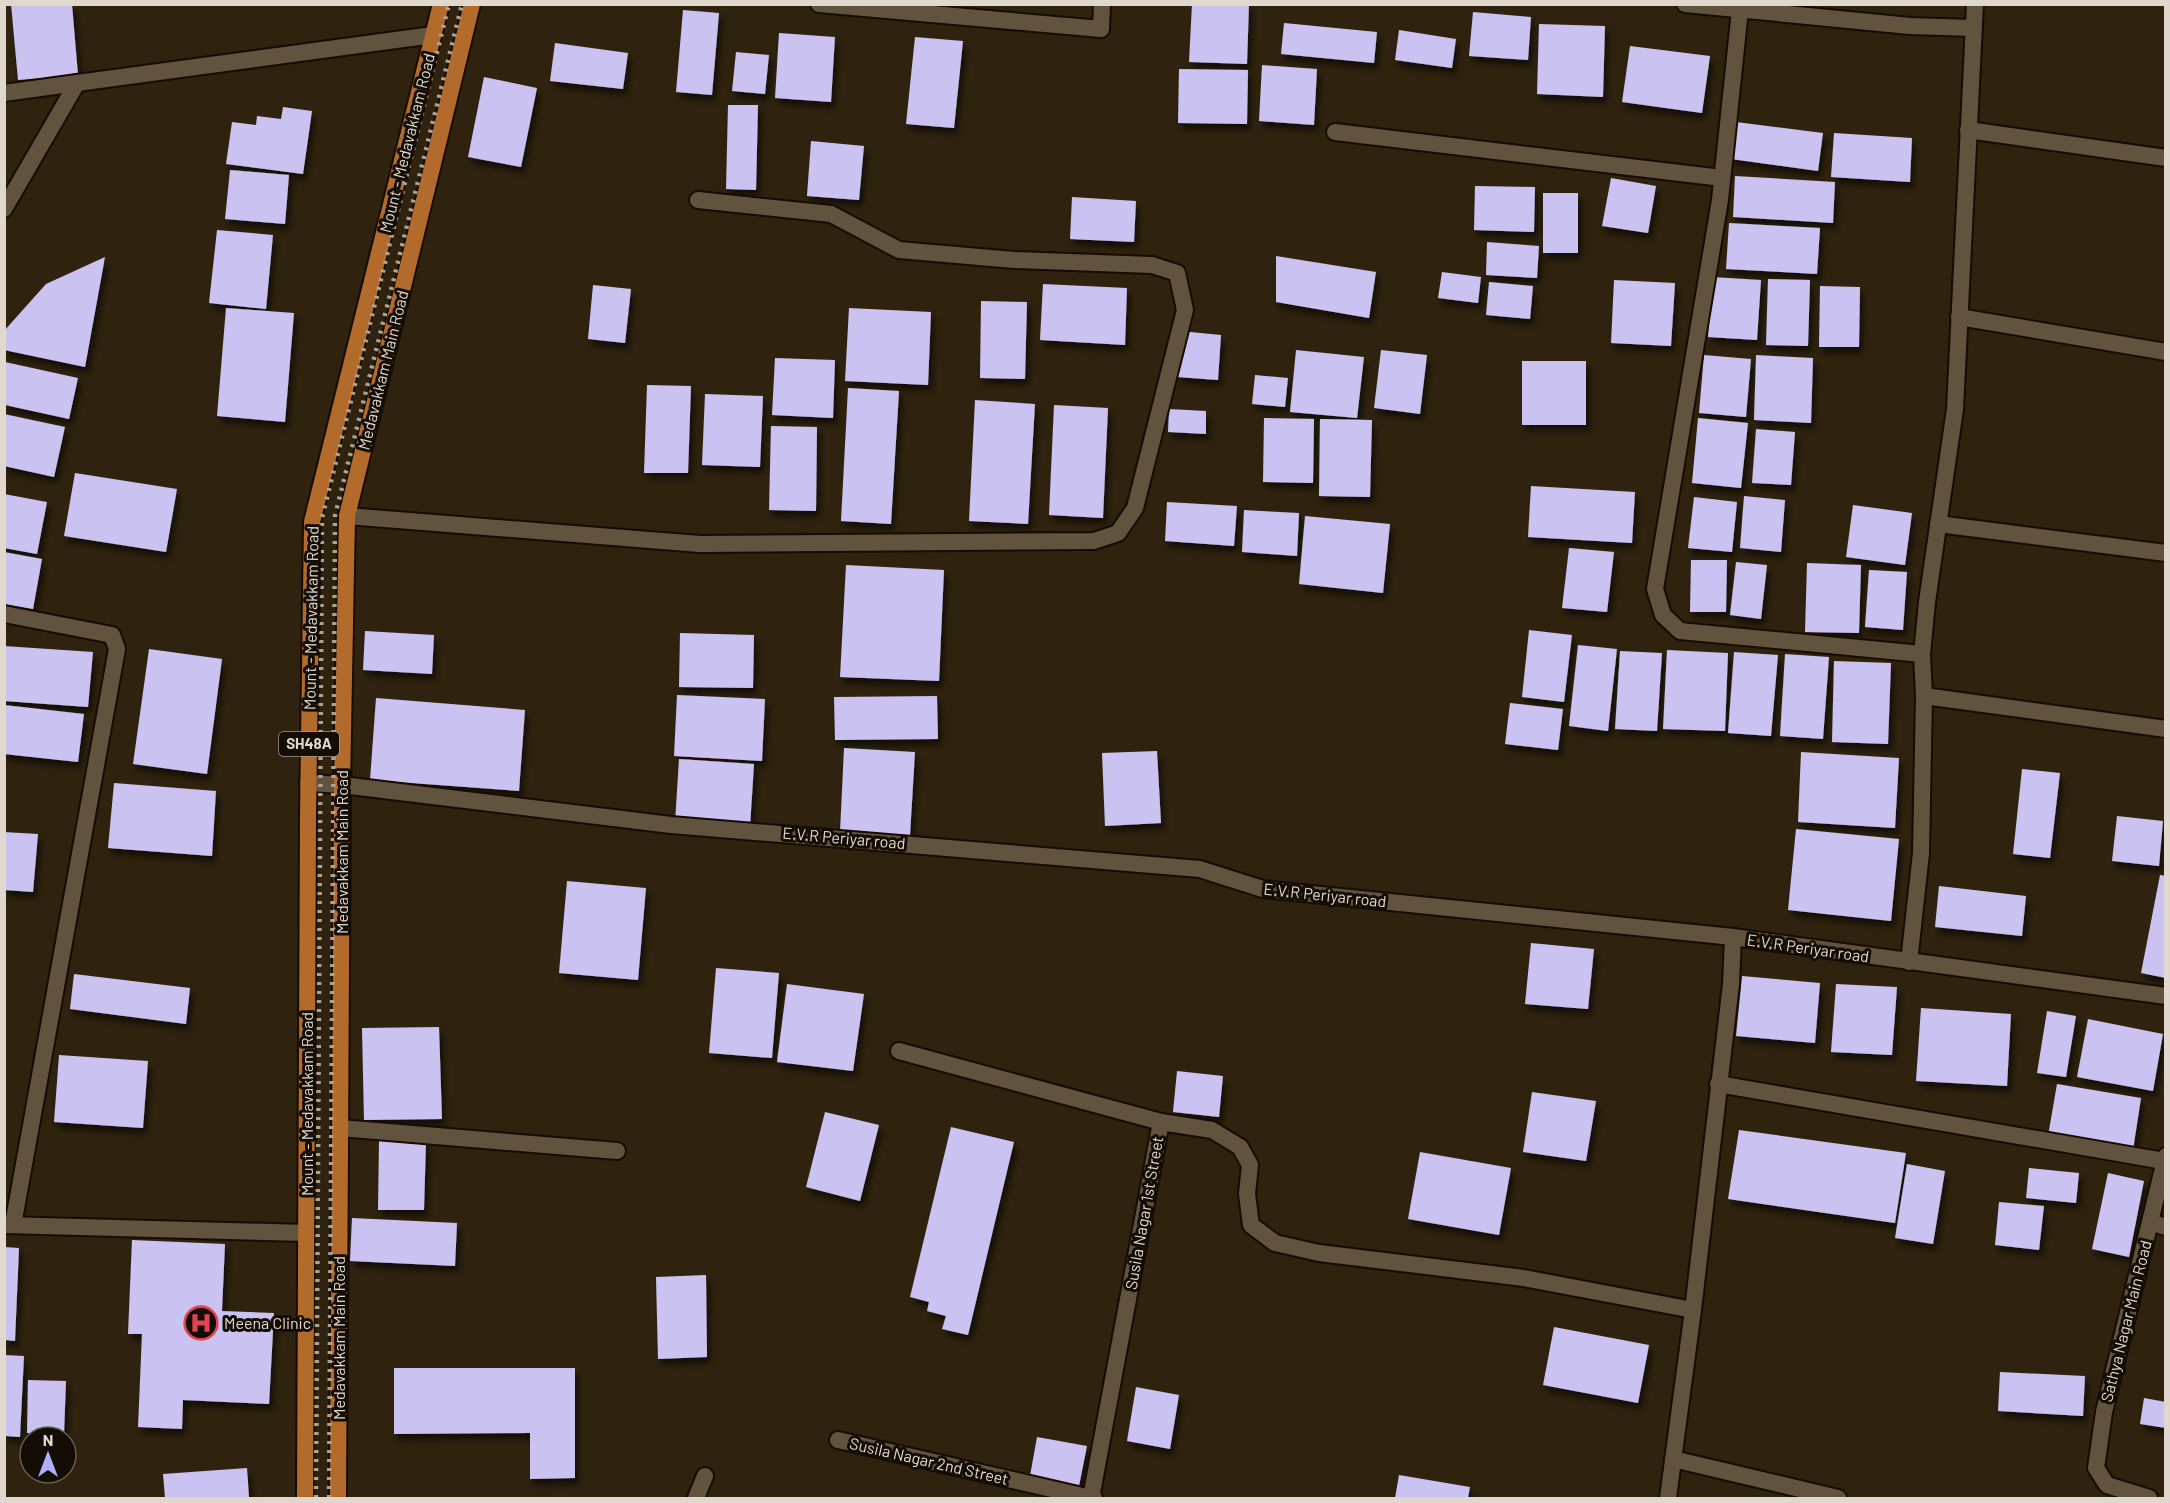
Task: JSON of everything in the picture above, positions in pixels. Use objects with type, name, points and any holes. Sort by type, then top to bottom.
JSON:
[{"type":"main road","name":"Mount - Medavakkam Road","points":[[305,1498],[308,783],[312,522],[441,4]]},
{"type":"main road","name":"Medavakkam Main Road","points":[[338,1498],[342,785],[347,516],[472,4]]},
{"type":"street","points":[[819,4],[1101,29],[1102,4]]},
{"type":"street","points":[[1685,4],[1740,10],[1763,8],[1911,26],[1972,28]]},
{"type":"street","points":[[1909,962],[1921,853],[1924,696],[1922,654],[1927,602],[1955,409],[1972,28],[1975,4]]},
{"type":"street","points":[[1740,10],[1722,178],[1655,589],[1664,615],[1680,631],[1922,654]]},
{"type":"street","points":[[4,93],[433,35]]},
{"type":"street","points":[[4,210],[77,82]]},
{"type":"street","points":[[1968,130],[2166,158]]},
{"type":"street","points":[[1335,132],[1722,178]]},
{"type":"street","points":[[347,516],[700,544],[1094,541],[1118,533],[1135,508],[1185,310],[1177,273],[1152,265],[1014,260],[898,250],[831,214],[698,200]]},
{"type":"street","points":[[1959,316],[2166,352]]},
{"type":"street","points":[[1938,524],[2166,553]]},
{"type":"street","points":[[4,614],[112,634],[117,649],[9,1225],[306,1233]]},
{"type":"street","points":[[1924,696],[2166,729]]},
{"type":"street","name":"E.V.R Periyar road","points":[[308,783],[342,785],[671,825],[1200,869],[1263,889],[1733,937],[2166,996]]},
{"type":"street","points":[[1668,1498],[1693,1310],[1731,984],[1733,937]]},
{"type":"street","name":"Susila Nagar 1st Street","points":[[898,1051],[1161,1122],[1093,1498]]},
{"type":"street","points":[[1718,1084],[2165,1159]]},
{"type":"street","points":[[1161,1122],[1212,1130],[1240,1147],[1250,1165],[1247,1194],[1251,1224],[1275,1243],[1318,1253],[1524,1278],[1693,1310]]},
{"type":"street","points":[[340,1128],[617,1151]]},
{"type":"street","name":"Sathya Nagar Main Road","points":[[2149,1498],[2107,1485],[2096,1468],[2104,1412],[2158,1224],[2165,1159]]},
{"type":"street","name":"Susila Nagar 2nd Street","points":[[838,1440],[1093,1498]]},
{"type":"street","points":[[1673,1459],[1838,1498]]},
{"type":"street","points":[[696,1498],[705,1476]]},
{"type":"building","points":[[11,4],[72,4],[78,75],[18,80]]},
{"type":"building","points":[[1192,4],[1249,4],[1247,64],[1189,62]]},
{"type":"building","points":[[683,10],[719,13],[712,95],[676,92]]},
{"type":"building","points":[[1473,12],[1531,17],[1528,60],[1469,56]]},
{"type":"building","points":[[1284,23],[1377,32],[1374,63],[1281,54]]},
{"type":"building","points":[[1539,24],[1605,26],[1603,97],[1537,94]]},
{"type":"building","points":[[1399,30],[1456,39],[1452,68],[1395,60]]},
{"type":"building","points":[[779,33],[835,37],[831,102],[775,98]]},
{"type":"building","points":[[915,37],[963,41],[954,128],[906,124]]},
{"type":"building","points":[[555,43],[628,53],[623,89],[550,81]]},
{"type":"building","points":[[1630,46],[1710,56],[1702,113],[1622,102]]},
{"type":"building","points":[[736,52],[769,55],[765,94],[732,91]]},
{"type":"building","points":[[1262,65],[1317,69],[1314,125],[1259,121]]},
{"type":"building","points":[[1179,69],[1248,70],[1247,124],[1178,123]]},
{"type":"building","points":[[484,77],[537,88],[521,167],[468,157]]},
{"type":"building","points":[[728,105],[758,105],[756,190],[726,189]]},
{"type":"building","points":[[283,107],[312,111],[303,174],[226,164],[232,122],[256,125],[257,116],[281,119]]},
{"type":"building","points":[[1736,122],[1823,133],[1818,171],[1731,159]]},
{"type":"building","points":[[1834,133],[1912,138],[1910,182],[1831,177]]},
{"type":"building","points":[[811,141],[864,146],[859,200],[807,196]]},
{"type":"building","points":[[230,170],[289,175],[285,224],[225,219]]},
{"type":"building","points":[[1735,176],[1835,182],[1833,223],[1733,217]]},
{"type":"building","points":[[1611,178],[1656,186],[1648,233],[1602,226]]},
{"type":"building","points":[[1475,186],[1535,187],[1534,232],[1474,230]]},
{"type":"building","points":[[1543,193],[1578,193],[1578,253],[1543,253]]},
{"type":"building","points":[[1072,197],[1136,201],[1134,242],[1070,239]]},
{"type":"building","points":[[1729,223],[1820,228],[1817,274],[1726,269]]},
{"type":"building","points":[[217,230],[273,235],[266,309],[209,303]]},
{"type":"building","points":[[1487,242],[1539,246],[1537,278],[1486,275]]},
{"type":"building","points":[[1276,256],[1376,272],[1369,318],[1276,302]]},
{"type":"building","points":[[105,257],[85,367],[4,350],[4,331],[46,284]]},
{"type":"building","points":[[1442,272],[1481,277],[1478,303],[1438,298]]},
{"type":"building","points":[[1712,277],[1761,280],[1757,340],[1708,337]]},
{"type":"building","points":[[1768,279],[1810,280],[1808,346],[1766,345]]},
{"type":"building","points":[[1614,280],[1675,283],[1671,346],[1611,343]]},
{"type":"building","points":[[1489,282],[1533,286],[1530,319],[1486,315]]},
{"type":"building","points":[[1043,284],[1127,288],[1125,345],[1040,340]]},
{"type":"building","points":[[593,285],[631,289],[625,343],[588,339]]},
{"type":"building","points":[[1820,286],[1860,287],[1859,347],[1819,347]]},
{"type":"building","points":[[981,301],[1027,302],[1025,379],[980,378]]},
{"type":"building","points":[[226,308],[294,313],[285,422],[217,416]]},
{"type":"building","points":[[849,308],[931,312],[928,385],[845,381]]},
{"type":"building","points":[[1180,331],[1221,335],[1218,380],[1177,377]]},
{"type":"building","points":[[1296,350],[1364,357],[1357,418],[1290,412]]},
{"type":"building","points":[[1381,350],[1427,355],[1420,414],[1374,408]]},
{"type":"building","points":[[1704,355],[1751,359],[1746,417],[1699,413]]},
{"type":"building","points":[[1756,355],[1813,358],[1811,423],[1754,420]]},
{"type":"building","points":[[775,358],[835,360],[833,418],[772,415]]},
{"type":"building","points":[[1522,361],[1586,361],[1586,425],[1522,425]]},
{"type":"building","points":[[5,362],[78,378],[69,419],[5,405]]},
{"type":"building","points":[[1255,375],[1288,378],[1285,407],[1252,404]]},
{"type":"building","points":[[647,385],[691,386],[688,473],[644,473]]},
{"type":"building","points":[[848,388],[899,391],[891,524],[841,521]]},
{"type":"building","points":[[705,394],[763,396],[760,467],[702,465]]},
{"type":"building","points":[[975,400],[1035,404],[1028,524],[969,521]]},
{"type":"building","points":[[1054,405],[1108,408],[1103,518],[1049,515]]},
{"type":"building","points":[[1169,409],[1206,411],[1206,434],[1168,432]]},
{"type":"building","points":[[4,414],[65,427],[54,477],[4,466]]},
{"type":"building","points":[[1264,418],[1314,419],[1313,483],[1263,482]]},
{"type":"building","points":[[1698,418],[1748,423],[1741,488],[1692,483]]},
{"type":"building","points":[[1320,419],[1372,420],[1370,497],[1319,496]]},
{"type":"building","points":[[771,426],[817,427],[816,511],[769,510]]},
{"type":"building","points":[[1756,429],[1795,432],[1791,485],[1752,483]]},
{"type":"building","points":[[75,473],[177,489],[166,552],[64,536]]},
{"type":"building","points":[[1531,486],[1635,492],[1632,543],[1528,537]]},
{"type":"building","points":[[4,494],[47,502],[37,554],[4,548]]},
{"type":"building","points":[[1744,496],[1785,500],[1781,552],[1740,548]]},
{"type":"building","points":[[1694,497],[1737,502],[1732,552],[1688,548]]},
{"type":"building","points":[[1167,502],[1237,506],[1234,546],[1165,541]]},
{"type":"building","points":[[1853,505],[1912,513],[1905,565],[1846,557]]},
{"type":"building","points":[[1244,510],[1299,513],[1297,556],[1242,552]]},
{"type":"building","points":[[1305,516],[1390,524],[1383,593],[1299,584]]},
{"type":"building","points":[[1569,548],[1614,552],[1607,612],[1562,608]]},
{"type":"building","points":[[4,552],[42,559],[33,609],[4,604]]},
{"type":"building","points":[[1691,560],[1727,560],[1726,612],[1690,612]]},
{"type":"building","points":[[1736,562],[1767,565],[1761,619],[1730,615]]},
{"type":"building","points":[[1807,563],[1861,565],[1859,633],[1805,632]]},
{"type":"building","points":[[846,565],[944,570],[939,681],[840,677]]},
{"type":"building","points":[[1869,570],[1907,572],[1903,630],[1865,627]]},
{"type":"building","points":[[1529,630],[1572,635],[1564,702],[1522,697]]},
{"type":"building","points":[[365,631],[434,635],[432,674],[363,670]]},
{"type":"building","points":[[680,633],[754,635],[753,688],[679,687]]},
{"type":"building","points":[[1578,645],[1617,649],[1608,731],[1569,726]]},
{"type":"building","points":[[4,646],[93,652],[88,707],[4,701]]},
{"type":"building","points":[[149,649],[222,659],[207,774],[133,764]]},
{"type":"building","points":[[1667,650],[1728,653],[1725,731],[1663,729]]},
{"type":"building","points":[[1620,651],[1662,653],[1657,731],[1615,729]]},
{"type":"building","points":[[1734,652],[1778,655],[1771,736],[1728,733]]},
{"type":"building","points":[[1785,654],[1829,657],[1823,739],[1780,736]]},
{"type":"building","points":[[1834,661],[1891,663],[1888,744],[1832,742]]},
{"type":"building","points":[[677,695],[765,699],[762,761],[674,756]]},
{"type":"building","points":[[937,696],[938,739],[835,740],[834,697]]},
{"type":"building","points":[[376,698],[525,710],[519,791],[370,780]]},
{"type":"building","points":[[1510,703],[1563,709],[1558,750],[1505,744]]},
{"type":"building","points":[[4,705],[84,714],[78,762],[4,754]]},
{"type":"building","points":[[844,748],[915,752],[910,835],[840,832]]},
{"type":"building","points":[[1157,751],[1161,823],[1105,826],[1102,753]]},
{"type":"building","points":[[1801,752],[1899,758],[1895,828],[1798,822]]},
{"type":"building","points":[[679,759],[754,764],[750,827],[675,823]]},
{"type":"building","points":[[2022,769],[2060,773],[2050,858],[2013,854]]},
{"type":"building","points":[[114,783],[216,791],[212,856],[108,848]]},
{"type":"building","points":[[2117,816],[2163,821],[2159,866],[2112,861]]},
{"type":"building","points":[[1796,829],[1899,839],[1891,921],[1788,910]]},
{"type":"building","points":[[4,832],[38,834],[33,892],[4,890]]},
{"type":"building","points":[[2160,875],[2166,876],[2166,978],[2141,973]]},
{"type":"building","points":[[567,881],[646,888],[638,980],[559,973]]},
{"type":"building","points":[[1939,886],[2026,896],[2022,936],[1935,927]]},
{"type":"building","points":[[1531,943],[1594,949],[1588,1009],[1525,1004]]},
{"type":"building","points":[[716,968],[779,973],[772,1058],[709,1053]]},
{"type":"building","points":[[74,974],[190,988],[186,1024],[70,1009]]},
{"type":"building","points":[[1742,976],[1820,983],[1815,1043],[1736,1036]]},
{"type":"building","points":[[787,984],[864,994],[853,1071],[777,1062]]},
{"type":"building","points":[[1836,984],[1897,987],[1892,1055],[1831,1052]]},
{"type":"building","points":[[1921,1008],[2011,1014],[2007,1086],[1916,1081]]},
{"type":"building","points":[[2047,1011],[2076,1016],[2066,1077],[2037,1073]]},
{"type":"building","points":[[2088,1019],[2163,1034],[2153,1091],[2077,1077]]},
{"type":"building","points":[[439,1027],[442,1119],[364,1120],[362,1028]]},
{"type":"building","points":[[59,1055],[148,1061],[143,1128],[54,1122]]},
{"type":"building","points":[[1177,1071],[1223,1076],[1219,1117],[1173,1112]]},
{"type":"building","points":[[2057,1084],[2141,1098],[2133,1150],[2048,1136]]},
{"type":"building","points":[[1532,1092],[1596,1101],[1586,1161],[1523,1152]]},
{"type":"building","points":[[825,1112],[879,1125],[860,1201],[806,1187]]},
{"type":"building","points":[[951,1127],[1014,1142],[968,1335],[942,1329],[946,1316],[927,1311],[929,1302],[910,1297]]},
{"type":"building","points":[[1739,1130],[1906,1153],[1895,1223],[1728,1199]]},
{"type":"building","points":[[379,1141],[426,1141],[424,1210],[378,1210]]},
{"type":"building","points":[[1420,1152],[1511,1168],[1499,1235],[1408,1219]]},
{"type":"building","points":[[1907,1164],[1945,1171],[1933,1244],[1895,1238]]},
{"type":"building","points":[[2029,1168],[2079,1173],[2076,1203],[2026,1198]]},
{"type":"building","points":[[2108,1173],[2144,1181],[2129,1257],[2092,1249]]},
{"type":"building","points":[[1999,1202],[2044,1206],[2039,1250],[1995,1245]]},
{"type":"building","points":[[352,1218],[457,1223],[455,1266],[350,1261]]},
{"type":"building","points":[[132,1240],[225,1244],[222,1311],[274,1313],[269,1404],[183,1400],[182,1429],[138,1427],[142,1334],[128,1334]]},
{"type":"building","points":[[4,1247],[19,1248],[15,1341],[4,1340]]},
{"type":"building","points":[[706,1275],[707,1357],[658,1359],[656,1277]]},
{"type":"building","points":[[1554,1327],[1649,1345],[1638,1403],[1543,1385]]},
{"type":"building","points":[[5,1355],[24,1356],[18,1437],[5,1436]]},
{"type":"building","points":[[394,1368],[575,1368],[575,1478],[530,1479],[530,1433],[394,1434]]},
{"type":"building","points":[[2000,1372],[2085,1376],[2083,1416],[1998,1411]]},
{"type":"building","points":[[28,1380],[66,1381],[64,1425],[27,1425]]},
{"type":"building","points":[[1136,1387],[1179,1395],[1170,1449],[1127,1441]]},
{"type":"building","points":[[2144,1398],[2166,1402],[2166,1428],[2140,1424]]},
{"type":"building","points":[[1037,1437],[1087,1446],[1079,1486],[1030,1476]]},
{"type":"building","points":[[247,1468],[249,1498],[165,1498],[163,1474]]},
{"type":"building","points":[[1399,1475],[1470,1487],[1468,1498],[1395,1498]]},
{"type":"railway","points":[[316,1498],[322,518],[449,4]]},
{"type":"railway","points":[[329,1498],[335,516],[462,4]]},
{"type":"place","name":"Meena Clinic","points":[[201,1323]]}]
